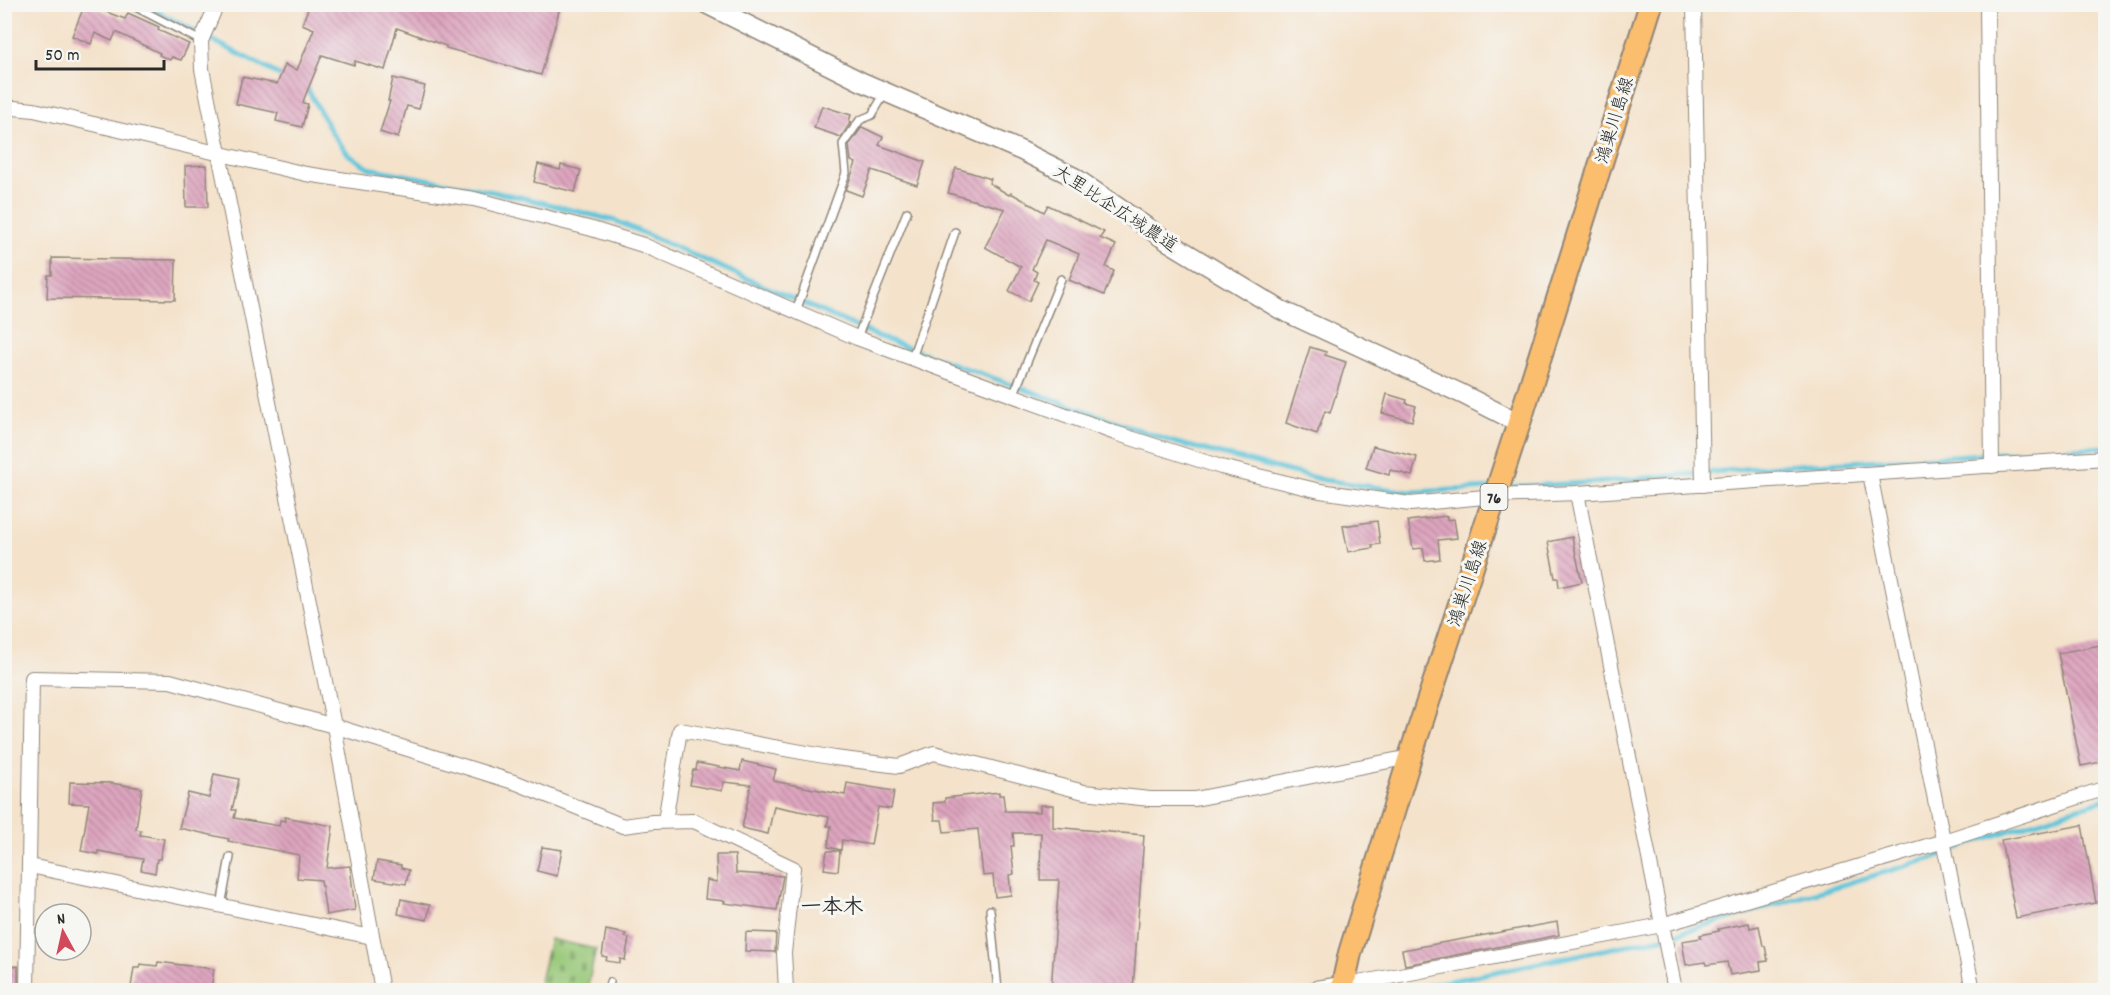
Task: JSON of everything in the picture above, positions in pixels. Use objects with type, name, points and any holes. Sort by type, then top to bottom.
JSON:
[{"type":"main road","name":"鴻巣川島線","points":[[1342,988],[1410,757],[1519,423],[1651,4]]},
{"type":"street","points":[[217,4],[201,41],[202,69],[334,726],[382,990]]},
{"type":"street","name":"大里比企広域農道","points":[[706,4],[862,82],[1012,146],[1074,177],[1167,241],[1281,310],[1519,423]]},
{"type":"street","points":[[1694,4],[1703,485]]},
{"type":"street","points":[[1987,4],[1992,466]]},
{"type":"street","points":[[4,107],[21,107],[306,174],[474,199],[582,226],[643,245],[857,338],[1013,396],[1164,450],[1221,467],[1320,491],[1410,504],[1495,496],[1577,494],[2106,458]]},
{"type":"street","points":[[1870,474],[1973,990]]},
{"type":"street","points":[[1577,494],[1675,990]]},
{"type":"street","points":[[27,990],[32,678],[170,681],[334,726],[518,783],[623,826],[665,821],[694,821],[793,868],[784,953],[786,990]]},
{"type":"street","points":[[665,821],[680,730],[835,758],[899,766],[934,753],[1084,792],[1150,799],[1195,799],[1410,757]]},
{"type":"street","points":[[1317,990],[1342,988],[1662,925],[1944,841],[2106,788]]},
{"type":"street","points":[[30,866],[372,937]]},
{"type":"lane","points":[[130,4],[201,41]]},
{"type":"lane","points":[[796,311],[846,173],[843,144],[860,120],[872,115],[885,92]]},
{"type":"lane","points":[[857,338],[906,212]]},
{"type":"lane","points":[[912,358],[955,232]]},
{"type":"lane","points":[[1013,396],[1061,279]]},
{"type":"lane","points":[[221,906],[230,857]]},
{"type":"lane","points":[[990,910],[998,990]]},
{"type":"lane","points":[[608,990],[610,982]]},
{"type":"green space","points":[[550,939],[596,949],[587,990],[538,990]]},
{"type":"building","points":[[85,4],[125,19],[128,13],[189,44],[181,60],[172,57],[170,60],[116,32],[112,41],[95,33],[91,44],[72,36]]},
{"type":"building","points":[[310,4],[561,4],[541,75],[446,48],[446,46],[397,28],[385,70],[355,61],[354,65],[322,55],[304,99],[303,103],[308,104],[302,127],[276,121],[278,113],[236,104],[242,77],[277,84],[285,65],[297,70],[314,29],[302,24]]},
{"type":"building","points":[[393,78],[425,86],[419,109],[407,106],[398,138],[380,132],[390,101],[388,101]]},
{"type":"building","points":[[822,106],[851,115],[849,121],[851,122],[841,137],[814,128]]},
{"type":"building","points":[[862,127],[883,137],[879,145],[925,162],[917,185],[872,170],[862,196],[846,190],[856,163],[851,161],[849,145]]},
{"type":"building","points":[[538,164],[560,170],[561,165],[581,170],[575,192],[534,182]]},
{"type":"building","points":[[207,165],[208,207],[186,207],[185,166]]},
{"type":"building","points":[[956,168],[991,179],[989,183],[1044,212],[1048,205],[1104,232],[1100,238],[1116,245],[1106,267],[1114,271],[1104,295],[1069,280],[1079,254],[1046,240],[1032,269],[1037,272],[1034,280],[1038,282],[1029,301],[1009,291],[1021,267],[985,247],[1005,209],[948,193]]},
{"type":"building","points":[[52,258],[176,260],[175,300],[47,298],[48,275],[52,275]]},
{"type":"building","points":[[1310,347],[1346,362],[1330,413],[1325,411],[1317,434],[1286,423]]},
{"type":"building","points":[[1387,394],[1407,400],[1406,403],[1416,406],[1412,421],[1382,413]]},
{"type":"building","points":[[1373,446],[1417,457],[1412,476],[1390,470],[1389,475],[1366,468]]},
{"type":"building","points":[[1447,516],[1447,520],[1454,519],[1457,538],[1438,540],[1440,559],[1425,561],[1423,548],[1413,549],[1408,521]]},
{"type":"building","points":[[1377,521],[1380,544],[1372,545],[1373,548],[1348,552],[1343,526]]},
{"type":"building","points":[[1572,537],[1582,582],[1559,587],[1548,542]]},
{"type":"building","points":[[2106,644],[2106,761],[2081,766],[2058,653]]},
{"type":"building","points":[[742,761],[776,769],[773,781],[845,795],[847,783],[894,791],[891,809],[878,807],[871,845],[842,840],[841,850],[828,847],[831,826],[827,826],[829,817],[774,806],[768,834],[742,828],[751,785],[724,782],[722,791],[690,785],[697,763],[740,771]]},
{"type":"building","points":[[214,774],[239,779],[232,810],[236,810],[234,818],[279,826],[280,820],[286,821],[285,817],[333,826],[327,868],[350,866],[355,910],[326,915],[321,880],[297,878],[299,855],[228,841],[229,839],[179,828],[188,793],[209,798]]},
{"type":"building","points":[[70,782],[110,783],[142,788],[136,829],[141,830],[140,835],[164,839],[155,873],[141,870],[143,859],[98,851],[98,854],[81,851],[89,804],[69,803]]},
{"type":"building","points":[[999,792],[999,795],[1003,795],[1005,811],[1040,812],[1040,805],[1053,805],[1053,827],[1144,835],[1133,990],[1051,990],[1059,880],[1040,880],[1041,833],[1013,833],[1014,846],[1011,846],[1014,874],[1009,875],[1011,895],[995,897],[993,875],[983,876],[978,829],[944,832],[942,820],[935,820],[933,803],[945,802],[945,798]]},
{"type":"building","points":[[2082,825],[2096,903],[2016,918],[2001,840]]},
{"type":"building","points":[[542,847],[562,850],[557,876],[537,871]]},
{"type":"building","points":[[827,851],[840,851],[838,871],[824,869]]},
{"type":"building","points":[[716,855],[735,855],[736,873],[783,876],[777,910],[705,899],[707,880],[717,882]]},
{"type":"building","points":[[377,861],[401,865],[401,868],[409,870],[406,884],[374,879]]},
{"type":"building","points":[[401,899],[430,905],[427,920],[398,914]]},
{"type":"building","points":[[1557,922],[1559,935],[1405,965],[1402,950]]},
{"type":"building","points":[[1749,923],[1750,928],[1759,926],[1763,946],[1765,946],[1768,961],[1760,962],[1761,970],[1730,975],[1727,962],[1686,965],[1682,941],[1701,938],[1700,935],[1719,931],[1718,929]]},
{"type":"building","points":[[606,930],[626,934],[625,937],[629,938],[625,960],[620,959],[620,963],[606,961],[607,957],[602,956]]},
{"type":"building","points":[[746,932],[776,933],[775,952],[745,951]]},
{"type":"building","points":[[158,962],[214,969],[211,990],[140,990],[141,988],[131,987],[134,968],[139,968],[140,964],[157,966]]},
{"type":"building","points":[[18,966],[18,990],[4,990],[4,967]]},
{"type":"waterway","points":[[143,4],[285,78]]},
{"type":"waterway","points":[[304,87],[307,88],[332,133],[349,155],[369,168],[520,197],[616,221],[889,341],[1173,442],[1324,480],[1409,492],[1493,488]]},
{"type":"waterway","points":[[1505,487],[1604,482],[1777,466],[2106,447]]},
{"type":"waterway","points":[[1405,990],[1662,938],[1933,858],[1977,841],[2106,799]]},
{"type":"district","name":"一本木","points":[[832,906]]}]
